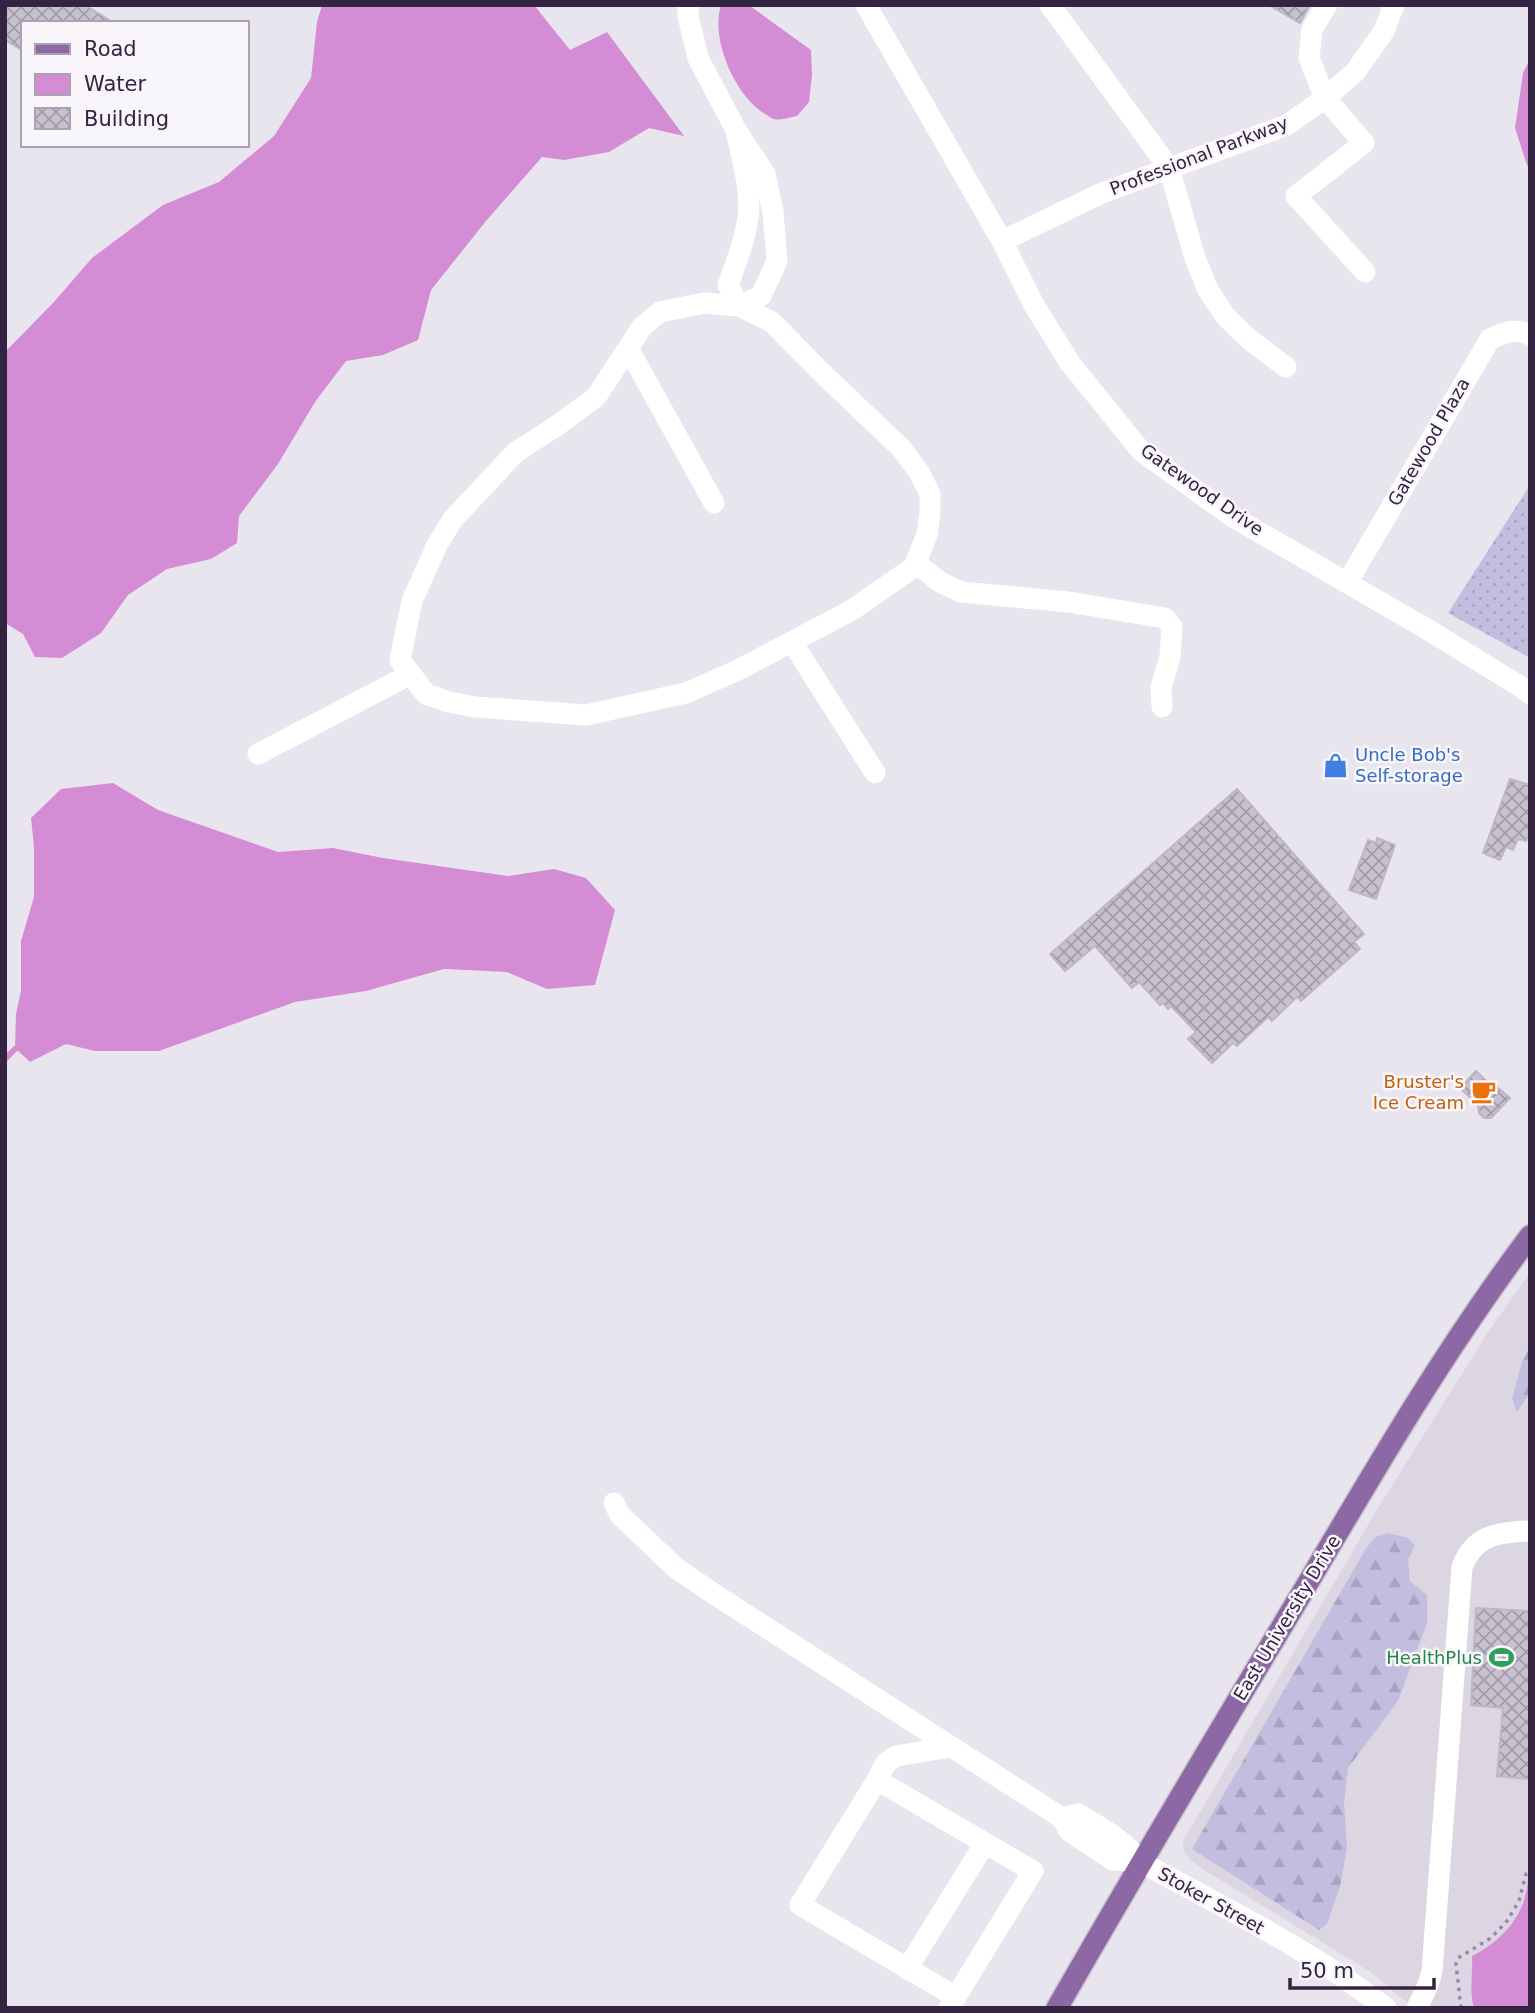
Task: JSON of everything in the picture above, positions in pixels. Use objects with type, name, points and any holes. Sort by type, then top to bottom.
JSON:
[{"type":"main road","name":"East University Drive","points":[[1056,2008],[1376,1469],[1497,1279],[1530,1236]]},
{"type":"street","points":[[688,5],[698,58],[736,130],[765,174],[773,212],[777,261],[761,296],[739,306]]},
{"type":"street","name":"Gatewood Drive","points":[[866,5],[1002,241],[1034,305],[1070,363],[1141,451],[1233,517],[1474,658],[1530,694]]},
{"type":"street","points":[[1050,5],[1169,168],[1195,258],[1208,290],[1226,317],[1250,340],[1286,367]]},
{"type":"street","points":[[1327,5],[1312,29],[1309,58],[1325,98],[1364,143],[1296,196],[1365,272]]},
{"type":"street","name":"Professional Parkway","points":[[1002,241],[1102,193],[1287,125],[1355,72],[1384,31],[1394,5]]},
{"type":"street","points":[[736,130],[746,180],[749,215],[728,285],[739,306]]},
{"type":"street","points":[[704,303],[739,306],[772,322],[901,447],[919,472],[930,494],[930,513],[927,535],[916,563],[852,610],[738,670],[686,692],[586,715],[475,707],[426,694],[400,660],[412,601],[437,545],[453,519],[516,452],[596,397],[628,348],[642,327],[660,312],[704,303]]},
{"type":"street","name":"Gatewood Plaza","points":[[1347,583],[1490,339],[1510,331],[1530,335]]},
{"type":"street","points":[[628,348],[714,503]]},
{"type":"street","points":[[916,563],[940,582],[961,592],[1069,602],[1165,618],[1172,627],[1170,657],[1161,687],[1162,707]]},
{"type":"street","points":[[792,642],[874,773]]},
{"type":"street","points":[[258,754],[411,674]]},
{"type":"street","name":"Stoker Street","points":[[614,1503],[620,1515],[676,1568],[1062,1818],[1069,1831],[1113,1860],[1141,1862],[1307,1954],[1386,2008]]},
{"type":"street","points":[[1417,2008],[1432,1971],[1462,1567],[1471,1549],[1487,1537],[1506,1532],[1527,1531]]},
{"type":"street","points":[[877,1780],[1033,1871],[953,2003],[907,1969],[800,1905],[886,1763],[896,1756],[950,1747]]},
{"type":"street","points":[[907,1969],[985,1843]]},
{"type":"path","points":[[1461,2008],[1456,1964],[1458,1958],[1491,1938],[1507,1921],[1519,1901],[1526,1874],[1530,1871]]},
{"type":"shaded area","points":[[1530,1273],[1530,2008],[1413,2008],[1372,1973],[1201,1868],[1184,1851],[1183,1841],[1378,1508],[1490,1329]]},
{"type":"green space","points":[[1530,485],[1530,658],[1448,613]]},
{"type":"green space","points":[[1530,1346],[1530,1393],[1517,1412],[1512,1399],[1522,1362]]},
{"type":"green space","points":[[1388,1533],[1408,1538],[1415,1545],[1408,1560],[1410,1581],[1427,1595],[1427,1624],[1398,1701],[1348,1768],[1344,1802],[1347,1848],[1340,1887],[1327,1924],[1319,1930],[1192,1849],[1365,1550],[1375,1537]]},
{"type":"water","points":[[322,5],[534,5],[570,50],[607,32],[684,136],[649,128],[609,152],[564,160],[542,157],[431,290],[418,340],[383,355],[346,361],[315,402],[278,464],[239,516],[237,543],[211,559],[167,569],[128,595],[101,633],[62,658],[35,657],[23,634],[5,623],[5,352],[92,258],[163,205],[219,182],[274,136],[311,78],[317,22]]},
{"type":"water","points":[[721,5],[750,6],[811,50],[809,102],[797,116],[773,119],[754,106],[735,81],[722,50],[719,34]]},
{"type":"water","points":[[1530,59],[1530,168],[1515,128],[1523,73]]},
{"type":"water","points":[[113,783],[158,810],[278,852],[333,848],[508,876],[554,869],[586,878],[615,910],[595,985],[547,989],[507,972],[444,969],[366,991],[295,1002],[159,1051],[95,1051],[66,1044],[30,1062],[15,1048],[16,1014],[21,991],[21,941],[34,897],[31,818],[61,789]]},
{"type":"water","points":[[1530,1876],[1530,2008],[1474,2008],[1471,1990],[1472,1956],[1494,1942],[1511,1924],[1523,1903]]},
{"type":"building","points":[[5,5],[85,5],[111,21],[21,21],[21,50],[5,40]]},
{"type":"building","points":[[1269,5],[1310,5],[1300,23]]},
{"type":"building","points":[[1510,779],[1530,785],[1530,831],[1526,841],[1518,839],[1513,850],[1506,847],[1500,860],[1483,853]]},
{"type":"building","points":[[1237,789],[1364,934],[1354,942],[1360,949],[1301,1001],[1297,997],[1272,1021],[1268,1017],[1237,1046],[1233,1043],[1212,1063],[1188,1039],[1196,1032],[1171,1006],[1168,1009],[1163,1003],[1160,1005],[1139,982],[1132,988],[1095,946],[1065,971],[1050,954]]},
{"type":"building","points":[[1377,838],[1395,845],[1376,899],[1349,890],[1368,840],[1376,843]]},
{"type":"building","name":"Bruster's Ice Cream","points":[[1476,1071],[1494,1088],[1496,1086],[1510,1098],[1491,1118],[1484,1118],[1479,1113],[1478,1105],[1460,1088]]},
{"type":"building","name":"HealthPlus","points":[[1476,1608],[1530,1611],[1530,1779],[1497,1776],[1503,1708],[1471,1705]]},
{"type":"waterway","points":[[5,1059],[15,1049]]},
{"type":"place","name":"Uncle Bob's Self-storage","points":[[1335,765]]},
{"type":"place","name":"Bruster's Ice Cream","points":[[1484,1092]]},
{"type":"place","name":"HealthPlus","points":[[1502,1658]]}]
